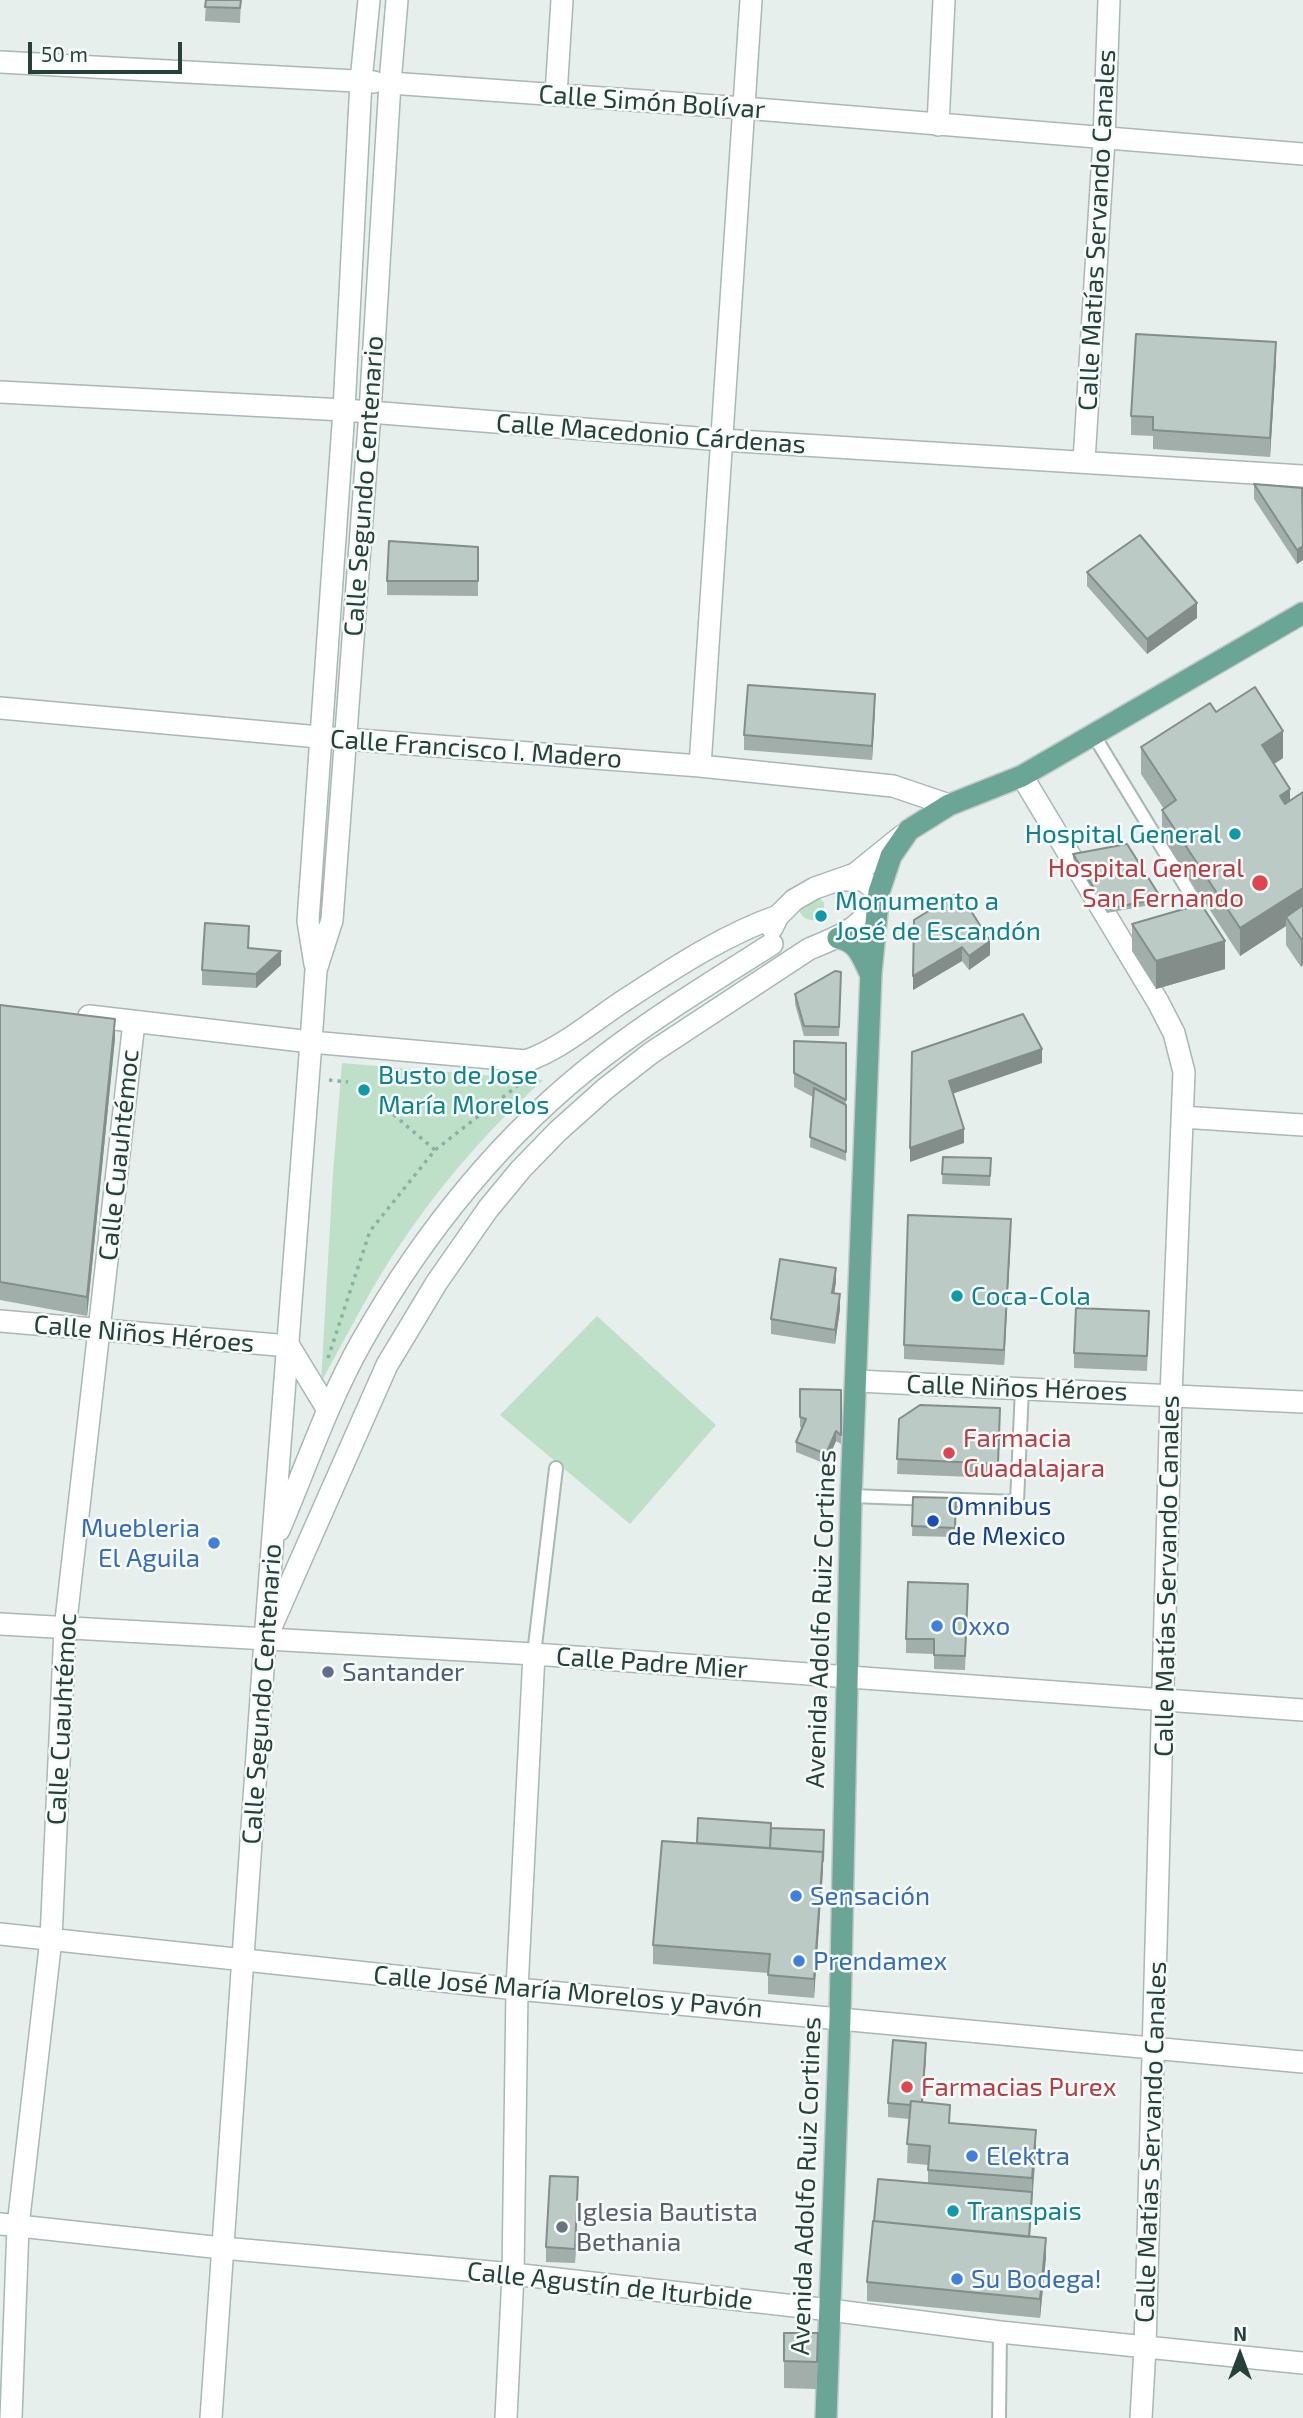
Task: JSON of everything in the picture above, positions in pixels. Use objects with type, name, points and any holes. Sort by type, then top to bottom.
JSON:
[{"type":"main road","points":[[909,830],[948,805],[1023,776],[1303,613]]},
{"type":"main road","name":"Avenida Adolfo Ruiz Cortines","points":[[825,2418],[840,2017],[851,1496],[871,973],[879,892],[891,856],[909,830]]},
{"type":"main road","points":[[838,938],[848,940],[858,948],[871,973]]},
{"type":"street","name":"Calle Segundo Centenario","points":[[211,2418],[265,1640],[316,970],[308,921],[344,410],[361,81],[369,0]]},
{"type":"street","name":"Calle Segundo Centenario","points":[[316,970],[332,920],[370,412],[397,0]]},
{"type":"street","points":[[556,94],[562,0]]},
{"type":"street","points":[[700,766],[751,0]]},
{"type":"street","points":[[938,125],[944,0]]},
{"type":"street","name":"Calle Matías Servando Canales","points":[[1084,461],[1104,139],[1109,0]]},
{"type":"street","name":"Calle Simón Bolívar","points":[[0,62],[556,94],[1303,154]]},
{"type":"street","name":"Calle Macedonio Cárdenas","points":[[0,392],[344,410],[723,440],[1303,476]]},
{"type":"street","name":"Calle Francisco I. Madero","points":[[0,708],[319,737],[700,766],[893,786],[948,805]]},
{"type":"street","name":"Calle Matías Servando Canales","points":[[1023,776],[1158,1002],[1174,1033],[1184,1072],[1171,1395],[1154,2050],[1141,2418]]},
{"type":"street","points":[[67,1014],[311,1042],[526,1061],[550,1053],[675,968],[757,923],[778,915],[801,895],[855,874],[909,830]]},
{"type":"street","points":[[265,1640],[387,1365],[436,1282],[479,1222],[521,1169],[558,1131],[651,1053],[810,949],[838,938],[866,918],[879,892],[863,880],[842,880]]},
{"type":"street","points":[[772,944],[772,931],[778,915]]},
{"type":"street","points":[[772,944],[785,950],[810,949]]},
{"type":"street","points":[[272,1546],[328,1410],[362,1341],[453,1205],[497,1154],[549,1102],[602,1057],[665,1011],[772,944]]},
{"type":"street","name":"Calle Cuauhtémoc","points":[[11,2418],[9,2225],[51,1939],[65,1629],[134,1022]]},
{"type":"street","points":[[1182,1117],[1303,1125]]},
{"type":"street","points":[[453,1205],[479,1222]]},
{"type":"street","name":"Calle Niños Héroes","points":[[0,1321],[289,1346]]},
{"type":"street","points":[[289,1346],[328,1410]]},
{"type":"street","name":"Calle Niños Héroes","points":[[857,1381],[1303,1402]]},
{"type":"street","name":"Calle Padre Mier","points":[[0,1624],[534,1654],[1303,1710]]},
{"type":"street","points":[[506,2418],[513,2274],[517,1989],[534,1654]]},
{"type":"street","name":"Calle José María Morelos y Pavón","points":[[0,1934],[517,1989],[1303,2062]]},
{"type":"street","name":"Calle Agustín de Iturbide","points":[[9,2225],[222,2248],[513,2274],[1000,2332],[1303,2363]]},
{"type":"lane","points":[[1093,734],[1194,901]]},
{"type":"lane","points":[[851,1496],[1017,1502],[1022,1388]]},
{"type":"lane","points":[[534,1654],[556,1468]]},
{"type":"lane","points":[[999,2418],[1000,2332]]},
{"type":"path","points":[[326,1363],[370,1231],[435,1150],[521,1083]]},
{"type":"path","points":[[387,1109],[435,1150]]},
{"type":"green space","points":[[818,896],[824,903],[824,911],[817,920],[805,918],[799,909]]},
{"type":"green space","points":[[342,1063],[543,1080],[477,1146],[418,1219],[375,1285],[321,1382],[333,1173]]},
{"type":"green space","points":[[597,1316],[716,1425],[630,1524],[500,1415]]},
{"type":"building","points":[[206,0],[241,0],[240,8],[205,7]]},
{"type":"building","points":[[1136,334],[1276,342],[1270,438],[1153,430],[1153,417],[1131,416]]},
{"type":"building","points":[[1254,484],[1302,488],[1303,546],[1297,550]]},
{"type":"building","points":[[1140,535],[1197,603],[1147,639],[1087,572]]},
{"type":"building","points":[[389,541],[478,547],[478,581],[387,581]]},
{"type":"building","points":[[748,685],[875,694],[872,746],[744,735]]},
{"type":"building","name":"Hospital General","points":[[1255,687],[1283,731],[1262,745],[1290,789],[1280,796],[1285,804],[1303,792],[1303,888],[1240,928],[1162,810],[1176,800],[1141,747],[1210,703],[1216,712]]},
{"type":"building","points":[[1127,844],[1161,898],[1107,909],[1073,854]]},
{"type":"building","points":[[959,892],[990,941],[969,956],[962,947],[913,976],[914,920]]},
{"type":"building","points":[[1201,904],[1225,941],[1156,961],[1132,924]]},
{"type":"building","points":[[1303,905],[1303,938],[1301,939],[1286,917]]},
{"type":"building","points":[[205,923],[249,926],[248,948],[281,951],[256,974],[202,970]]},
{"type":"building","points":[[835,971],[841,972],[839,1027],[804,1026],[795,994]]},
{"type":"building","points":[[0,1005],[115,1019],[87,1297],[0,1282]]},
{"type":"building","points":[[1023,1014],[1042,1049],[949,1081],[964,1129],[910,1148],[912,1052]]},
{"type":"building","points":[[794,1041],[846,1043],[846,1100],[794,1073]]},
{"type":"building","points":[[814,1088],[846,1105],[846,1152],[810,1137]]},
{"type":"building","points":[[943,1157],[991,1158],[990,1176],[942,1174]]},
{"type":"building","name":"Coca-Cola","points":[[908,1215],[1011,1219],[1004,1350],[904,1345]]},
{"type":"building","points":[[780,1259],[836,1268],[832,1293],[840,1294],[835,1330],[771,1319]]},
{"type":"building","points":[[1076,1308],[1149,1311],[1147,1356],[1074,1353]]},
{"type":"building","points":[[800,1389],[841,1390],[841,1435],[836,1431],[826,1454],[796,1442],[806,1419],[800,1417]]},
{"type":"building","name":"Farmacia Guadalajara","points":[[920,1405],[1000,1408],[998,1464],[897,1459],[899,1419]]},
{"type":"building","points":[[913,1497],[956,1498],[955,1528],[912,1526]]},
{"type":"building","name":"Oxxo","points":[[908,1582],[968,1584],[965,1656],[934,1655],[934,1639],[906,1639]]},
{"type":"building","points":[[698,1818],[771,1823],[770,1848],[697,1843]]},
{"type":"building","points":[[771,1828],[824,1830],[823,1861],[823,1852],[770,1848]]},
{"type":"building","points":[[662,1841],[823,1852],[814,1979],[768,1975],[770,1954],[653,1945]]},
{"type":"building","name":"Farmacias Purex","points":[[893,2040],[926,2043],[922,2102],[911,2101],[910,2105],[888,2103]]},
{"type":"building","name":"Elektra","points":[[911,2101],[950,2105],[949,2123],[1036,2130],[1032,2178],[928,2170],[930,2146],[907,2144]]},
{"type":"building","name":"Iglesia Bautista Bethania","points":[[550,2176],[578,2177],[575,2249],[546,2247]]},
{"type":"building","name":"Transpais","points":[[878,2179],[1032,2192],[1029,2237],[874,2221]]},
{"type":"building","name":"Su Bodega!","points":[[873,2221],[1046,2238],[1040,2299],[867,2282]]},
{"type":"building","points":[[784,2333],[818,2333],[817,2362],[784,2361]]},
{"type":"place","name":"Hospital General","points":[[1235,834]]},
{"type":"place","name":"Hospital General San Fernando","points":[[1260,883]]},
{"type":"place","name":"Monumento a José de Escandón","points":[[821,916]]},
{"type":"place","name":"Busto de Jose María Morelos","points":[[364,1090]]},
{"type":"place","name":"Coca-Cola","points":[[957,1296]]},
{"type":"place","name":"Farmacia Guadalajara","points":[[949,1453]]},
{"type":"place","name":"Omnibus de Mexico","points":[[933,1521]]},
{"type":"place","name":"Muebleria El Aguila","points":[[214,1543]]},
{"type":"place","name":"Oxxo","points":[[937,1626]]},
{"type":"place","name":"Santander","points":[[328,1672]]},
{"type":"place","name":"Sensación","points":[[796,1896]]},
{"type":"place","name":"Prendamex","points":[[799,1961]]},
{"type":"place","name":"Farmacias Purex","points":[[907,2087]]},
{"type":"place","name":"Elektra","points":[[972,2156]]},
{"type":"place","name":"Transpais","points":[[953,2211]]},
{"type":"place","name":"Iglesia Bautista Bethania","points":[[562,2227]]},
{"type":"place","name":"Su Bodega!","points":[[957,2279]]}]
